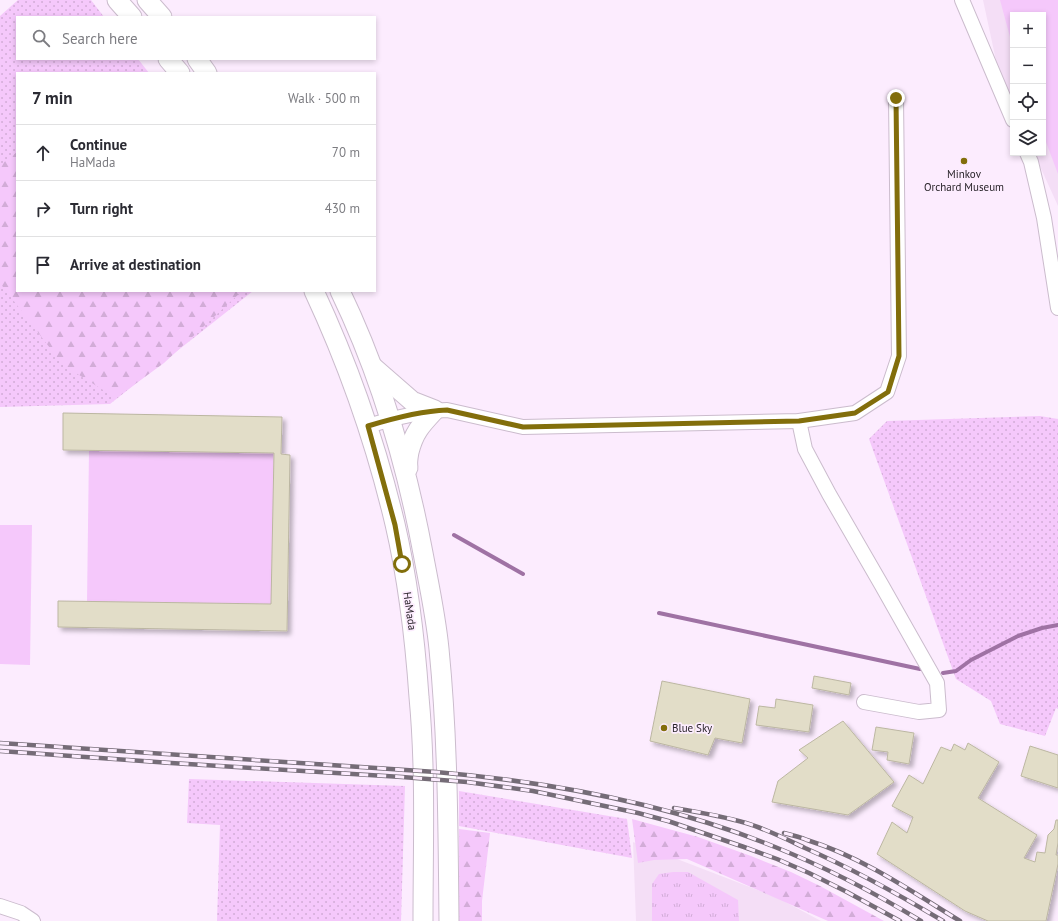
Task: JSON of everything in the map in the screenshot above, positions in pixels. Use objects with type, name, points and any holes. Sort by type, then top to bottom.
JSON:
[{"type":"main road","points":[[117,0],[131,16]]},
{"type":"main road","points":[[147,0],[161,16]]},
{"type":"main road","points":[[169,60],[179,72]]},
{"type":"main road","points":[[198,60],[206,72]]},
{"type":"main road","name":"HaMada","points":[[314,292],[353,383],[368,426],[395,525],[409,601],[419,697],[422,755],[423,921]]},
{"type":"main road","name":"HaMada","points":[[340,292],[372,367],[400,451],[419,529],[431,592],[439,648],[444,714],[449,921]]},
{"type":"main road","points":[[372,367],[412,401],[435,410],[414,435],[411,444],[407,462],[411,497]]},
{"type":"street","points":[[962,0],[1010,113]]},
{"type":"street","points":[[368,426],[390,419],[435,410],[447,410],[523,427],[799,421],[855,413],[888,392],[899,356],[896,98]]},
{"type":"street","points":[[1028,156],[1044,218],[1058,308]]},
{"type":"street","points":[[799,421],[806,449],[828,494],[937,683],[939,710],[919,712],[864,702]]},
{"type":"street","points":[[0,906],[21,913],[33,921]]},
{"type":"shaded area","points":[[983,0],[1058,0],[1058,206],[1035,156],[1046,156],[1046,12],[1010,12],[1010,100],[1000,79]]},
{"type":"shaded area","points":[[633,842],[778,898],[821,921],[636,921]]},
{"type":"green space","points":[[18,0],[91,0],[103,16],[16,16],[16,60],[139,60],[148,72],[16,72],[16,292],[252,292],[110,404],[0,407],[0,16]]},
{"type":"green space","points":[[1000,0],[1058,0],[1058,174],[1046,142],[1046,12],[1010,12],[1010,37]]},
{"type":"green space","points":[[16,153],[16,292],[241,292],[164,363],[116,398],[63,365],[0,283],[0,165]]},
{"type":"green space","points":[[1040,416],[1058,419],[1058,709],[1056,708],[1045,736],[1000,724],[991,701],[956,679],[869,439],[887,421]]},
{"type":"green space","points":[[89,450],[274,453],[271,604],[87,602]]},
{"type":"green space","points":[[0,525],[32,525],[30,665],[0,664]]},
{"type":"green space","points":[[189,779],[405,786],[401,921],[217,921],[220,825],[187,823]]},
{"type":"green space","points":[[459,791],[627,819],[632,858],[459,826]]},
{"type":"green space","points":[[632,819],[698,837],[791,872],[884,921],[828,921],[687,859],[654,860],[638,863]]},
{"type":"green space","points":[[459,829],[490,833],[482,901],[482,921],[459,921]]},
{"type":"green space","points":[[688,872],[738,900],[739,921],[652,921],[652,884],[659,874]]},
{"type":"building","points":[[63,413],[282,417],[281,454],[290,455],[287,631],[58,627],[58,601],[271,604],[274,453],[63,450]]},
{"type":"building","points":[[814,676],[851,683],[849,695],[812,688]]},
{"type":"building","points":[[662,681],[750,699],[742,743],[715,738],[708,755],[650,741]]},
{"type":"building","points":[[776,699],[813,705],[809,732],[756,725],[759,706],[775,708]]},
{"type":"building","points":[[843,721],[894,782],[848,815],[772,802],[778,781],[808,758],[799,750]]},
{"type":"building","points":[[876,727],[914,733],[909,764],[887,760],[888,752],[872,750]]},
{"type":"building","points":[[968,743],[999,762],[978,798],[1037,835],[1024,858],[1035,862],[1037,852],[1045,853],[1048,835],[1054,829],[1056,820],[1058,820],[1058,843],[1056,855],[1058,855],[1058,864],[1046,921],[988,921],[965,911],[877,854],[892,822],[907,833],[913,817],[892,806],[909,775],[923,784],[941,747],[951,751],[954,744],[965,750]]},
{"type":"building","points":[[1030,746],[1058,755],[1058,788],[1021,776]]},
{"type":"waterway","points":[[454,535],[523,574]]},
{"type":"waterway","points":[[659,613],[920,669]]},
{"type":"waterway","points":[[943,673],[956,671],[971,660],[1018,636],[1042,628],[1058,625]]},
{"type":"railway","points":[[0,743],[436,772],[522,782],[608,797],[693,818],[775,847],[850,881],[921,921]]},
{"type":"railway","points":[[0,751],[402,777],[467,782],[533,791],[638,813],[668,821],[744,847],[809,873],[900,921]]},
{"type":"railway","points":[[674,808],[728,818],[768,831],[858,873],[943,921]]},
{"type":"railway","points":[[784,833],[827,847],[867,865],[960,921]]},
{"type":"place","name":"Minkov Orchard Museum","points":[[964,161]]},
{"type":"place","name":"Blue Sky","points":[[664,728]]},
{"type":"route","points":[[402,564],[395,525],[368,426],[390,419],[435,410],[447,410],[523,427],[799,421],[855,413],[888,392],[899,356],[896,98]]}]
